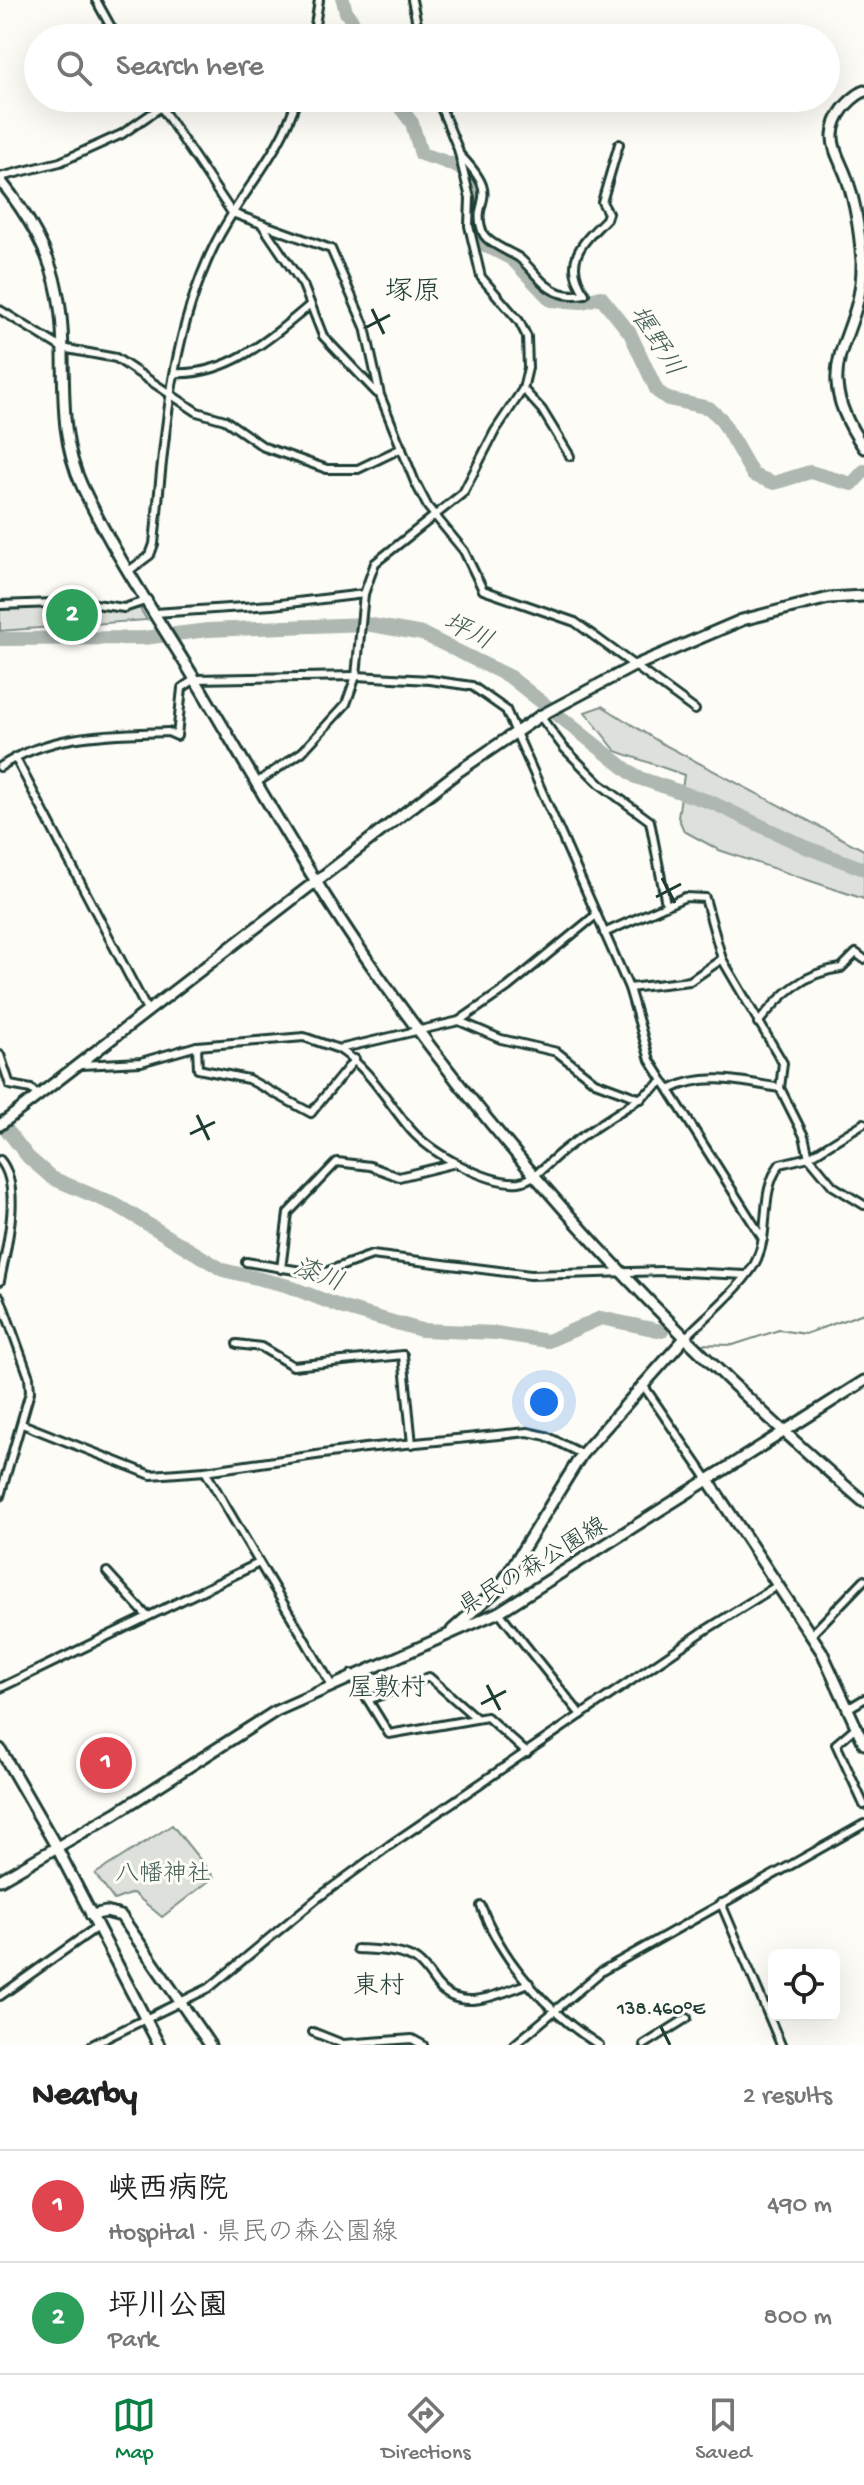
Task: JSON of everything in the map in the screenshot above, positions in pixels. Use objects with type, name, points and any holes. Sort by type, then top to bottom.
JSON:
[{"type":"street","points":[[96,0],[109,24]]},
{"type":"street","points":[[315,24],[319,0]]},
{"type":"street","points":[[412,0],[417,24]]},
{"type":"street","points":[[864,91],[841,111],[833,137],[852,194],[862,280],[837,368],[837,395],[849,425],[864,448]]},
{"type":"street","points":[[154,112],[122,134],[60,162],[0,178],[29,219],[47,258],[58,293],[63,417],[69,450],[81,485],[256,783],[375,971],[420,1031],[534,1175],[621,1272],[782,1432],[864,1502]]},
{"type":"street","points":[[164,112],[232,213],[331,249],[365,327],[380,395],[415,482],[428,507],[464,551],[483,590],[575,622],[632,667],[695,710]]},
{"type":"street","points":[[130,570],[150,555],[154,544],[169,395],[195,293],[232,213],[282,140],[292,112]]},
{"type":"street","points":[[256,783],[302,752],[346,704],[356,676],[364,594],[375,563],[463,493],[495,431],[523,389],[528,368],[527,337],[519,321],[481,277],[472,247],[471,207],[460,157],[442,112]]},
{"type":"street","points":[[460,157],[479,176],[485,195],[481,226],[486,238],[523,261],[552,289],[572,295],[585,294],[574,275],[574,263],[584,242],[606,219],[608,213],[602,202],[619,144]]},
{"type":"street","points":[[471,207],[485,195]]},
{"type":"street","points":[[262,225],[303,285],[323,336],[380,395]]},
{"type":"street","points":[[175,373],[203,373],[217,369],[260,343],[310,305]]},
{"type":"street","points":[[0,310],[62,348],[116,358],[197,412],[225,420],[264,447],[327,469],[358,469],[402,448]]},
{"type":"street","points":[[523,389],[542,410],[570,456]]},
{"type":"street","points":[[155,613],[272,605],[364,594]]},
{"type":"street","points":[[3,1122],[81,1065],[316,879],[516,731],[545,713],[632,667],[756,615],[829,598],[864,596]]},
{"type":"street","points":[[0,605],[81,602],[124,608],[148,600]]},
{"type":"street","points":[[0,767],[15,757],[83,735],[168,732],[177,736],[182,688],[195,679],[356,676],[472,686],[506,710],[629,988],[650,1060],[763,1239]]},
{"type":"street","points":[[545,713],[564,748],[600,784],[650,821],[666,904]]},
{"type":"street","points":[[15,757],[148,1012]]},
{"type":"street","points":[[604,933],[685,897],[705,898],[722,959],[783,1063],[780,1088],[804,1136],[809,1157],[833,1186],[864,1205]]},
{"type":"street","points":[[339,1049],[459,1021],[520,977],[596,915]]},
{"type":"street","points":[[758,1023],[780,995],[824,970],[841,968],[856,953],[864,959]]},
{"type":"street","points":[[629,988],[690,981],[722,959]]},
{"type":"street","points":[[459,1021],[501,1039],[557,1052],[595,1082],[641,1099]]},
{"type":"street","points":[[81,1065],[141,1062],[197,1046],[304,1037],[339,1049],[355,1059],[414,1133],[456,1163],[473,1172],[519,1182],[534,1175],[589,1129],[641,1099],[663,1081]]},
{"type":"street","points":[[197,1046],[198,1069],[248,1079],[311,1113],[355,1059]]},
{"type":"street","points":[[0,1055],[3,1079],[10,1085],[31,1089],[38,1096]]},
{"type":"street","points":[[671,1089],[720,1078],[780,1088]]},
{"type":"street","points":[[440,1639],[499,1588],[582,1454],[756,1262],[763,1239],[769,1179],[780,1164],[809,1157],[818,1148],[864,1123]]},
{"type":"street","points":[[0,1160],[7,1168],[12,1217],[0,1281]]},
{"type":"street","points":[[281,1269],[288,1213],[337,1162],[370,1166],[399,1177],[456,1163]]},
{"type":"street","points":[[246,1262],[320,1274],[372,1255],[530,1275],[621,1272],[745,1275]]},
{"type":"street","points":[[0,1297],[29,1377],[30,1392],[0,1496]]},
{"type":"street","points":[[237,1344],[261,1347],[293,1366],[403,1355],[412,1444]]},
{"type":"street","name":"県民の森公園線","points":[[0,1880],[57,1848],[276,1711],[352,1674],[499,1612],[864,1381]]},
{"type":"street","points":[[643,1385],[811,1635],[864,1744]]},
{"type":"street","points":[[22,1424],[139,1473],[151,1475],[528,1432],[546,1436],[582,1454]]},
{"type":"street","points":[[205,1471],[331,1684]]},
{"type":"street","points":[[0,1688],[259,1563]]},
{"type":"street","points":[[107,1572],[147,1616]]},
{"type":"street","points":[[811,1635],[864,1580]]},
{"type":"street","points":[[92,2045],[182,2002],[220,1980],[319,1897],[390,1845],[704,1631],[778,1585]]},
{"type":"street","points":[[499,1612],[581,1715]]},
{"type":"street","points":[[352,1674],[389,1734],[487,1717],[527,1753]]},
{"type":"street","points":[[368,1700],[429,1677],[476,1718]]},
{"type":"street","points":[[849,1708],[864,1699]]},
{"type":"street","points":[[857,1726],[836,1744],[864,1805]]},
{"type":"street","points":[[0,1749],[57,1848],[159,2045]]},
{"type":"street","points":[[514,2045],[602,1971],[864,1824]]},
{"type":"street","points":[[721,1903],[781,2045]]},
{"type":"street","points":[[481,1906],[489,1926],[529,1983],[555,2010],[599,2045]]},
{"type":"street","points":[[91,1915],[106,1912],[121,1916],[210,2045]]},
{"type":"street","points":[[0,1996],[97,1927]]},
{"type":"street","points":[[357,1949],[415,1958],[445,1994],[460,2000],[485,1999],[529,1983]]},
{"type":"street","points":[[644,2045],[687,2018]]},
{"type":"street","points":[[313,2032],[343,2044],[412,2039],[423,2045]]},
{"type":"green space","points":[[82,604],[126,610],[139,607],[147,620],[0,631],[0,607]]},
{"type":"green space","points":[[602,706],[661,743],[864,850],[864,899],[719,850],[684,831],[678,817],[684,775],[616,751],[585,712]]},
{"type":"green space","name":"八幡神社","points":[[172,1825],[214,1877],[162,1917],[133,1893],[114,1900],[95,1874]]},
{"type":"waterway","name":"堰野川","points":[[343,0],[346,12],[354,24]]},
{"type":"waterway","name":"堰野川","points":[[404,112],[412,123],[421,154],[461,169],[474,182],[479,242],[512,259],[551,300],[582,302],[601,297],[630,333],[657,391],[668,399],[709,408],[721,419],[753,475],[774,483],[810,472],[852,484],[864,471]]},
{"type":"waterway","name":"坪川","points":[[0,639],[143,638],[208,630],[366,624],[423,634],[510,677],[636,777],[713,803],[808,848],[864,869]]},
{"type":"waterway","name":"漆川","points":[[0,1121],[28,1157],[52,1178],[118,1206],[223,1270],[285,1285],[344,1308],[421,1330],[496,1333],[548,1341],[601,1318],[662,1331]]},
{"type":"waterway","name":"漆川","points":[[698,1344],[733,1345],[779,1330],[805,1334],[864,1313]]},
{"type":"place","name":"坪川公園","points":[[72,615]]},
{"type":"place","name":"峡西病院","points":[[106,1763]]},
{"type":"district","name":"塚原","points":[[413,289]]},
{"type":"district","name":"屋敷村","points":[[387,1686]]},
{"type":"district","name":"東村","points":[[379,1984]]}]
